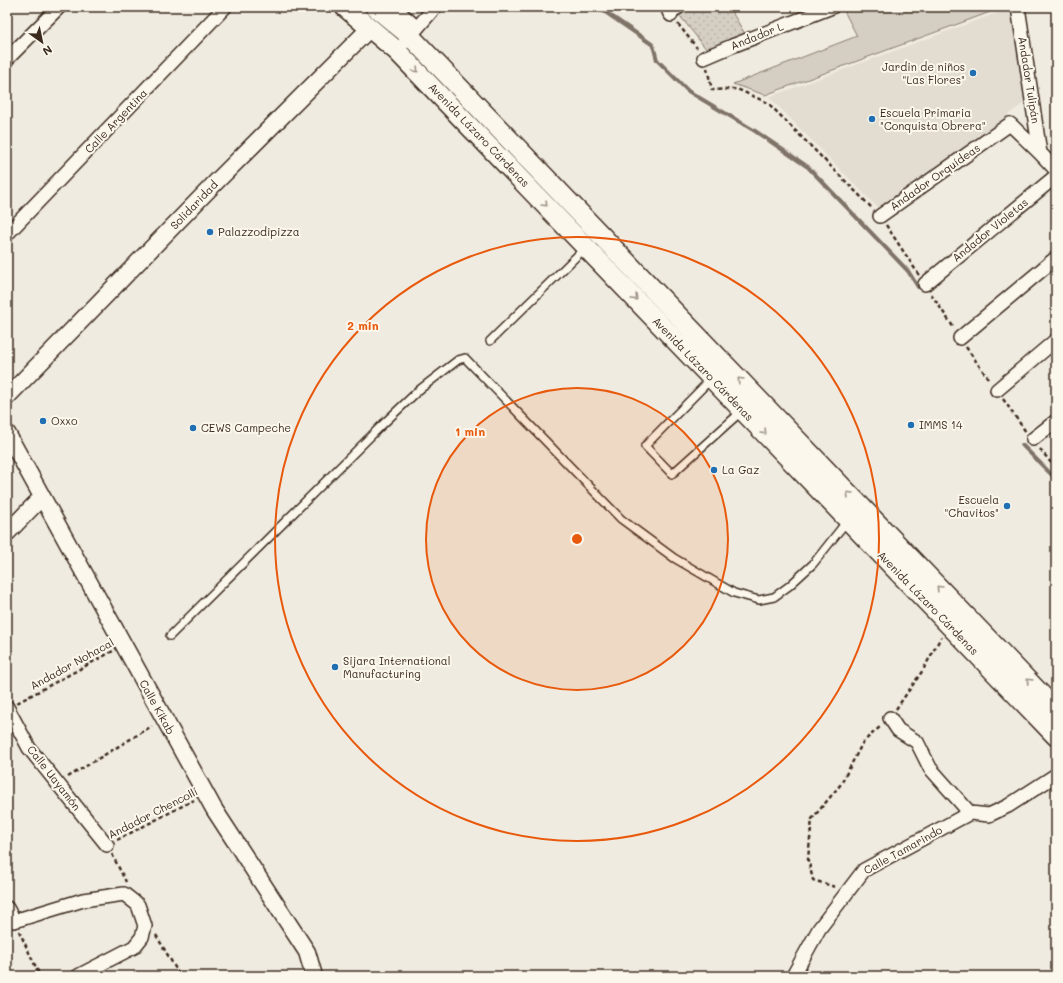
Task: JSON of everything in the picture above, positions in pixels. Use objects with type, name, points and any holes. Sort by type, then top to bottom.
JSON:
[{"type":"main road","name":"Avenida Lázaro Cárdenas","points":[[345,7],[397,51],[848,519],[879,538],[1056,710]]},
{"type":"main road","name":"Avenida Lázaro Cárdenas","points":[[384,9],[413,32],[812,455],[948,624],[1056,736]]},
{"type":"street","points":[[7,59],[59,7]]},
{"type":"street","name":"Calle Argentina","points":[[7,234],[225,7]]},
{"type":"street","points":[[397,51],[435,7]]},
{"type":"street","name":"Andador L","points":[[704,58],[804,12],[832,7]]},
{"type":"street","name":"Andador Tulipán","points":[[1018,7],[1040,153]]},
{"type":"street","name":"Solidaridad","points":[[7,396],[370,28],[384,9]]},
{"type":"street","name":"Andador Orquídeas","points":[[880,216],[1010,124],[1040,153]]},
{"type":"street","points":[[1040,153],[1056,170]]},
{"type":"street","name":"Andador Violetas","points":[[925,284],[1056,176]]},
{"type":"street","points":[[960,338],[1056,258]]},
{"type":"street","points":[[997,390],[1056,340]]},
{"type":"street","points":[[1036,443],[1056,421]]},
{"type":"street","name":"Calle Kikab","points":[[7,433],[214,809],[307,952],[314,976]]},
{"type":"street","points":[[799,468],[812,455]]},
{"type":"street","points":[[7,533],[42,497]]},
{"type":"street","name":"Calle Uayamón","points":[[7,708],[29,748],[107,845]]},
{"type":"street","points":[[890,718],[898,730],[917,742],[930,768],[970,813],[989,815],[1008,806],[1056,775]]},
{"type":"street","name":"Calle Tamarindo","points":[[793,976],[819,929],[864,870],[970,813]]},
{"type":"street","points":[[7,908],[14,921],[83,900],[124,894],[138,905],[144,926],[142,937],[134,947],[78,976]]},
{"type":"lane","points":[[490,341],[586,247]]},
{"type":"lane","points":[[170,636],[419,390],[458,360],[465,358],[622,519],[674,558],[734,593],[759,600],[774,597],[789,586],[813,564],[848,519]]},
{"type":"lane","points":[[712,378],[645,446],[666,468],[672,474],[743,410]]},
{"type":"path","points":[[675,11],[704,58],[712,90],[738,89],[768,102],[880,216],[960,338]]},
{"type":"path","points":[[1036,443],[1056,469]]},
{"type":"path","points":[[848,891],[813,880],[808,859],[812,819],[841,784],[863,742],[890,718],[923,670],[948,624]]},
{"type":"path","name":"Andador Nohacal","points":[[7,708],[123,646]]},
{"type":"path","points":[[57,783],[164,718]]},
{"type":"path","name":"Andador Chencollí","points":[[107,845],[206,794]]},
{"type":"path","points":[[14,921],[40,976]]},
{"type":"shaded area","points":[[684,7],[729,7],[745,34],[707,50],[676,11]]},
{"type":"shaded area","points":[[842,7],[1004,7],[765,95],[733,84],[857,36]]},
{"type":"shaded area","name":"Escuela Primaria \"Conquista Obrera\"","points":[[1013,7],[1033,96],[881,211],[769,97]]},
{"type":"waterway","points":[[598,7],[653,45],[657,60],[688,91],[755,131],[808,167],[908,271],[918,287]]},
{"type":"waterway","points":[[1022,445],[1056,479]]},
{"type":"place","name":"Jardin de niños \"Las Flores\"","points":[[973,73]]},
{"type":"place","name":"Escuela Primaria \"Conquista Obrera\"","points":[[872,119]]},
{"type":"place","name":"Palazzodipizza","points":[[210,232]]},
{"type":"place","name":"Oxxo","points":[[43,421]]},
{"type":"place","name":"IMMS 14","points":[[911,425]]},
{"type":"place","name":"CEWS Campeche","points":[[193,428]]},
{"type":"place","name":"La Gaz","points":[[714,470]]},
{"type":"place","name":"Escuela \"Chavitos\"","points":[[1007,506]]},
{"type":"place","name":"Sijara International Manufacturing","points":[[335,667]]}]
